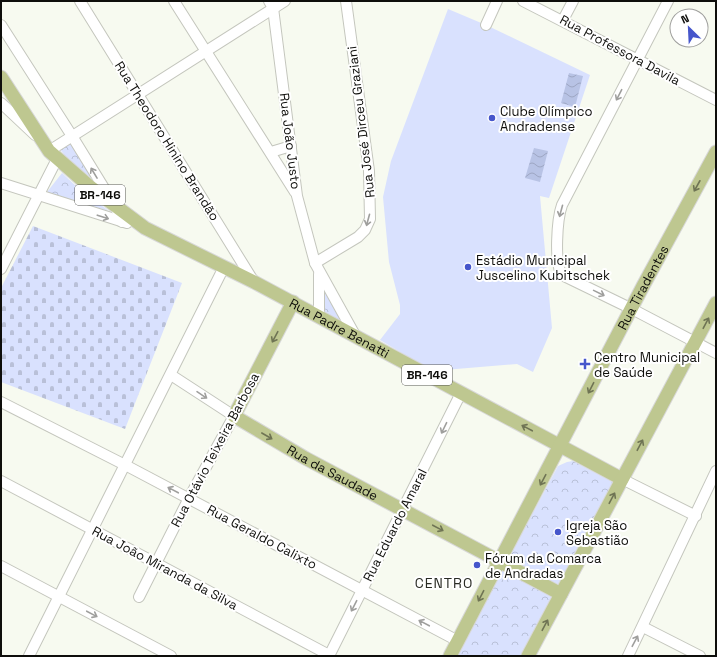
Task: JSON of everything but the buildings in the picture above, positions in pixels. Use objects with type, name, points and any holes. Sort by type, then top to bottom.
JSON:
[{"type":"main road","name":"BR-146","points":[[1,76],[40,139],[53,155],[115,206],[146,228],[224,267]]},
{"type":"main road","name":"Rua Tiradentes","points":[[450,656],[716,152]]},
{"type":"main road","name":"Rua Padre Benatti","points":[[224,267],[293,302],[561,446]]},
{"type":"main road","name":"Rua Otávio Teixeira Barbosa","points":[[234,416],[293,302]]},
{"type":"main road","points":[[528,656],[716,303]]},
{"type":"main road","name":"Rua da Saudade","points":[[234,416],[305,458],[404,509],[561,594]]},
{"type":"main road","name":"BR-146","points":[[561,446],[622,479]]},
{"type":"street","name":"Rua Theodoro Hinino Brandão","points":[[80,1],[254,282]]},
{"type":"street","points":[[174,1],[271,152],[297,196]]},
{"type":"street","points":[[1,269],[39,196],[53,155],[72,136],[205,51],[271,5],[285,1]]},
{"type":"street","name":"Rua José Dirceu Graziani","points":[[317,268],[358,237],[365,230],[370,219],[369,171],[346,1]]},
{"type":"street","points":[[486,24],[497,1]]},
{"type":"street","name":"Rua Professora Davila","points":[[523,1],[563,20],[716,100]]},
{"type":"street","points":[[563,20],[573,1]]},
{"type":"street","points":[[668,1],[560,211],[557,265],[562,275],[567,278],[632,309],[716,353]]},
{"type":"street","name":"Rua João Justo","points":[[271,5],[297,196],[317,268]]},
{"type":"street","points":[[1,25],[115,206],[122,222]]},
{"type":"street","points":[[1,103],[40,139]]},
{"type":"street","points":[[271,152],[291,146]]},
{"type":"street","points":[[1,183],[122,222],[146,228]]},
{"type":"street","points":[[1,192],[11,187]]},
{"type":"street","points":[[29,656],[224,267]]},
{"type":"street","points":[[317,268],[319,316]]},
{"type":"street","points":[[317,268],[356,337]]},
{"type":"street","name":"Rua da Saudade","points":[[171,375],[234,416]]},
{"type":"street","name":"Rua Eduardo Amaral","points":[[329,655],[404,509],[461,393]]},
{"type":"street","name":"Rua Geraldo Calixto","points":[[1,402],[189,498],[458,641]]},
{"type":"street","name":"Rua Otávio Teixeira Barbosa","points":[[138,597],[189,498],[234,416]]},
{"type":"street","points":[[628,656],[696,516],[716,471]]},
{"type":"street","points":[[622,479],[696,516]]},
{"type":"street","name":"Rua João Miranda da Silva","points":[[1,481],[329,655]]},
{"type":"street","points":[[1,566],[171,656]]},
{"type":"street","points":[[643,627],[700,656]]},
{"type":"green space","points":[[448,9],[486,25],[590,75],[549,198],[540,196],[552,328],[533,372],[517,364],[432,371],[380,340],[400,314],[400,305],[389,262],[383,197],[391,161]]},
{"type":"green space","points":[[72,143],[102,189],[68,160],[60,149]]},
{"type":"green space","points":[[62,173],[77,187],[109,211],[47,192]]},
{"type":"green space","points":[[33,226],[182,283],[125,429],[1,382],[1,288]]},
{"type":"green space","points":[[324,287],[344,323],[324,312]]},
{"type":"green space","points":[[573,461],[613,482],[557,586],[508,559],[558,466]]},
{"type":"green space","points":[[502,569],[552,596],[520,656],[457,656]]},
{"type":"water","points":[[569,73],[583,76],[575,107],[561,103]]},
{"type":"water","points":[[534,148],[548,151],[540,182],[525,178]]},
{"type":"place","name":"Clube Olímpico Andradense","points":[[492,118]]},
{"type":"place","name":"Estádio Municipal Juscelino Kubitschek","points":[[468,267]]},
{"type":"place","name":"Centro Municipal de Saúde","points":[[585,364]]},
{"type":"place","name":"Igreja São Sebastião","points":[[558,532]]},
{"type":"place","name":"Fórum da Comarca de Andradas","points":[[477,565]]},
{"type":"district","name":"CENTRO","points":[[444,583]]}]
